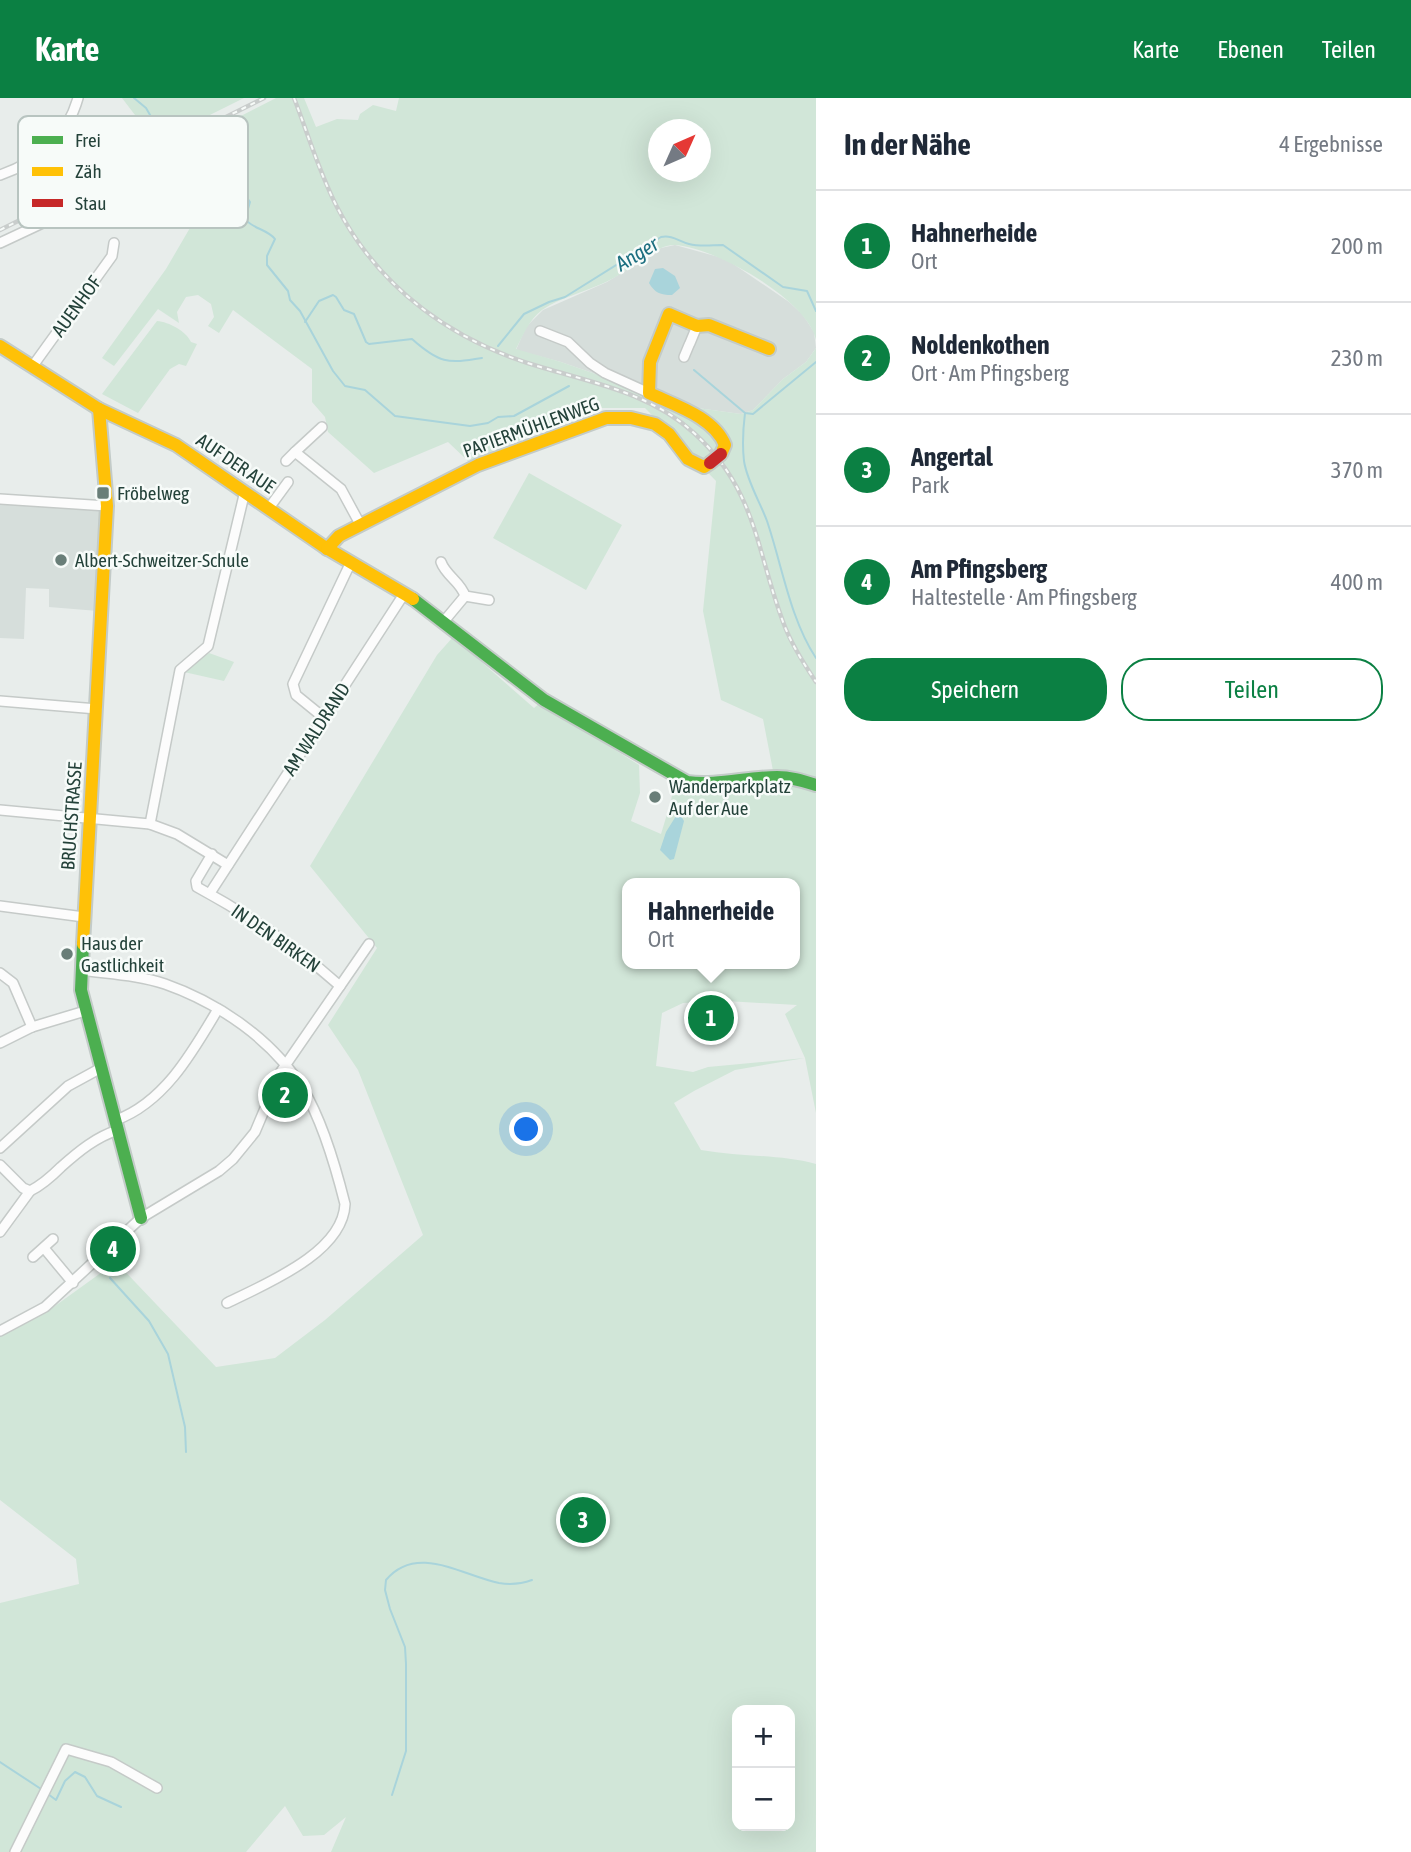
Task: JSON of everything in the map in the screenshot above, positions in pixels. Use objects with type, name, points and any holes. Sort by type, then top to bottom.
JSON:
[{"type":"street","points":[[72,116],[78,98]]},
{"type":"street","points":[[0,174],[18,167]]},
{"type":"street","points":[[0,243],[32,228]]},
{"type":"street","name":"AUENHOF","points":[[32,367],[112,256],[114,243]]},
{"type":"street","points":[[649,393],[649,363],[668,314],[697,326],[709,325],[769,349]]},
{"type":"street","points":[[684,357],[697,326]]},
{"type":"street","name":"PAPIERMÜHLENWEG","points":[[327,549],[335,538],[360,524],[478,465],[606,418],[627,416],[659,426],[670,435],[689,461],[704,467],[727,448],[727,443],[718,430],[605,373],[568,342],[540,331]]},
{"type":"street","name":"AUF DER AUE","points":[[0,346],[99,409],[176,445],[350,564],[446,620],[544,701],[687,782],[725,783],[775,777],[816,785]]},
{"type":"street","name":"BRUCHSTRASSE","points":[[99,409],[107,506],[81,990],[141,1218]]},
{"type":"street","points":[[286,461],[322,427]]},
{"type":"street","points":[[295,452],[341,489],[360,524]]},
{"type":"street","points":[[268,508],[288,482]]},
{"type":"street","points":[[150,824],[178,675],[183,666],[208,646],[245,491]]},
{"type":"street","points":[[0,499],[107,506]]},
{"type":"street","points":[[441,562],[463,589],[465,596]]},
{"type":"street","points":[[323,717],[296,695],[293,686],[350,564]]},
{"type":"street","name":"AM WALDRAND","points":[[228,865],[404,594]]},
{"type":"street","points":[[465,596],[489,600]]},
{"type":"street","points":[[446,620],[465,596]]},
{"type":"street","points":[[0,701],[97,709]]},
{"type":"street","points":[[0,810],[150,824],[177,834],[228,865]]},
{"type":"street","name":"IN DEN BIRKEN","points":[[212,855],[195,884],[197,887],[287,941],[340,986]]},
{"type":"street","name":"IN DEN BIRKEN","points":[[210,893],[228,865]]},
{"type":"street","points":[[0,906],[84,917]]},
{"type":"street","name":"IN DEN BIRKEN","points":[[0,1331],[45,1307],[141,1218],[219,1171],[233,1159],[255,1132],[285,1066],[369,944]]},
{"type":"street","points":[[81,970],[124,974],[165,984],[218,1009],[258,1037],[302,1087],[314,1111],[342,1194],[344,1213],[338,1229],[307,1258],[227,1303]]},
{"type":"street","points":[[0,973],[13,983],[32,1027]]},
{"type":"street","points":[[0,1232],[30,1191],[144,1104],[173,1077],[218,1009]]},
{"type":"street","points":[[0,1044],[32,1027],[85,1011]]},
{"type":"street","points":[[0,1148],[68,1086],[101,1068]]},
{"type":"street","points":[[0,1165],[23,1188],[30,1191]]},
{"type":"street","points":[[33,1257],[53,1239]]},
{"type":"street","points":[[44,1248],[73,1283]]},
{"type":"street","points":[[15,1852],[66,1749],[111,1762],[156,1788]]},
{"type":"shaded area","points":[[675,245],[726,259],[789,302],[803,315],[814,332],[816,348],[806,362],[783,379],[753,410],[741,414],[690,407],[561,362],[516,350],[526,327],[543,310],[607,282],[661,248]]},
{"type":"shaded area","points":[[0,503],[102,509],[98,611],[49,607],[49,589],[26,588],[24,639],[0,638]]},
{"type":"green space","points":[[122,98],[244,98],[208,116],[135,115]]},
{"type":"green space","points":[[276,98],[304,98],[316,127],[337,119],[358,120],[360,114],[373,105],[396,111],[399,98],[816,98],[816,340],[809,325],[796,309],[758,279],[714,255],[671,245],[658,250],[611,280],[542,310],[530,323],[516,349],[690,407],[741,414],[753,410],[783,379],[806,362],[816,348],[816,1113],[805,1058],[735,1070],[674,1103],[701,1150],[816,1164],[816,1852],[331,1852],[346,1817],[324,1835],[303,1836],[285,1806],[246,1852],[0,1852],[0,1603],[79,1584],[76,1559],[0,1500],[0,1335],[48,1311],[116,1262],[216,1367],[275,1358],[325,1320],[423,1235],[358,1070],[328,1025],[377,948],[310,866],[437,655],[453,637],[534,708],[540,703],[639,765],[640,793],[631,821],[661,834],[674,783],[720,789],[767,785],[775,781],[763,719],[721,700],[703,611],[716,481],[645,408],[601,408],[468,461],[448,442],[374,473],[328,432],[325,417],[312,402],[312,369],[233,310],[219,333],[208,326],[214,317],[211,304],[198,295],[186,297],[177,312],[179,323],[158,309],[114,366],[102,358],[166,269],[190,228],[248,228],[248,116],[241,116]],"holes":[[[726,1001],[797,1005],[785,1014],[805,1058],[708,1067],[693,1072],[656,1066],[662,1013],[683,1003]]]},
{"type":"green space","points":[[157,321],[177,328],[191,342],[197,344],[186,366],[179,364],[170,369],[138,413],[102,394]]},
{"type":"green space","points":[[529,473],[622,525],[586,590],[493,538]]},
{"type":"green space","points":[[209,653],[234,662],[224,681],[184,672]]},
{"type":"water","points":[[663,268],[675,276],[680,288],[672,295],[658,293],[649,283],[655,269]]},
{"type":"water","points":[[676,816],[681,816],[684,821],[674,859],[670,860],[660,850],[666,832]]},
{"type":"waterway","name":"Anger","points":[[134,98],[151,116]]},
{"type":"waterway","name":"Anger","points":[[248,199],[248,209]]},
{"type":"waterway","name":"Anger","points":[[248,222],[275,239],[267,256],[267,265],[288,291],[290,300],[300,311],[333,371],[345,386],[365,390],[395,416],[470,426],[488,423],[498,417],[514,416],[569,386]]},
{"type":"waterway","name":"Anger","points":[[498,346],[524,314],[565,297],[661,237],[693,245],[723,245],[783,287],[807,291],[816,311]]},
{"type":"waterway","name":"Anger","points":[[305,322],[319,301],[333,295],[344,310],[354,314],[369,344],[412,339],[429,353],[444,360],[482,358]]},
{"type":"waterway","name":"Anger","points":[[694,370],[745,413],[753,414],[816,362]]},
{"type":"waterway","name":"Anger","points":[[745,413],[743,443],[746,469],[767,521],[799,626],[816,658]]},
{"type":"waterway","points":[[110,1278],[149,1321],[168,1354],[185,1427],[186,1452]]},
{"type":"waterway","points":[[392,1795],[406,1751],[406,1664],[405,1647],[385,1590],[386,1580],[398,1569],[426,1563],[456,1569],[499,1583],[516,1584],[532,1580]]},
{"type":"waterway","points":[[0,1762],[41,1789]]},
{"type":"waterway","points":[[48,1794],[56,1800],[65,1781],[75,1772],[85,1777],[97,1796],[121,1807]]},
{"type":"railway","points":[[228,116],[264,98]]},
{"type":"railway","points":[[294,98],[337,207],[375,264],[398,288],[423,309],[480,344],[544,368],[604,385],[660,409],[694,433],[715,455],[743,500],[785,627],[816,682]]},
{"type":"railway","points":[[0,230],[18,221]]},
{"type":"traffic: fast","points":[[413,599],[544,700],[687,782],[709,783],[777,777],[816,785]]},
{"type":"traffic: fast","points":[[83,944],[81,990],[141,1218]]},
{"type":"traffic: slow","points":[[721,454],[725,445],[720,435],[703,419],[649,393],[650,362],[669,314],[697,326],[709,325],[769,349]]},
{"type":"traffic: slow","points":[[0,346],[99,409],[176,445],[323,546],[413,599]]},
{"type":"traffic: slow","points":[[83,944],[107,506],[99,409]]},
{"type":"traffic: slow","points":[[327,549],[339,536],[478,465],[606,418],[631,418],[655,424],[669,434],[688,459],[704,467],[710,463]]},
{"type":"traffic: jam","points":[[710,463],[721,454]]},
{"type":"place","name":"Fröbelweg","points":[[103,493]]},
{"type":"place","name":"Albert-Schweitzer-Schule","points":[[61,560]]},
{"type":"place","name":"Wanderparkplatz Auf der Aue","points":[[655,797]]},
{"type":"place","name":"Haus der Gastlichkeit","points":[[67,954]]},
{"type":"place","name":"Hahnerheide","points":[[711,1018]]},
{"type":"place","name":"Noldenkothen","points":[[285,1095]]},
{"type":"place","name":"Am Pfingsberg","points":[[113,1249]]},
{"type":"place","name":"Angertal","points":[[583,1520]]}]
